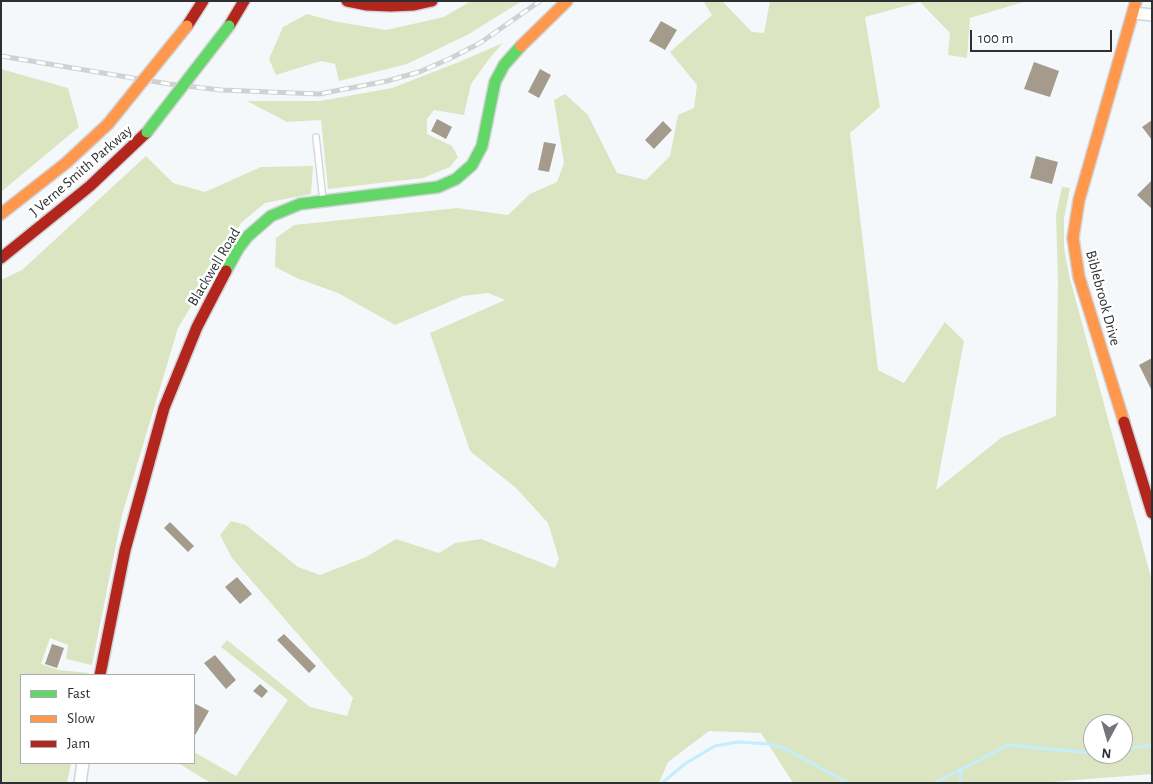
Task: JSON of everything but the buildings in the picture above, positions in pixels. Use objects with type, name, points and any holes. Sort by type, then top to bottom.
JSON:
[{"type":"street","name":"J Verne Smith Parkway","points":[[1,258],[90,186],[147,132],[229,26],[244,1]]},
{"type":"street","points":[[347,1],[366,5],[386,6],[414,5],[432,1]]},
{"type":"street","name":"Blackwell Road","points":[[100,674],[124,550],[164,408],[197,327],[238,250],[259,225],[285,208],[323,200],[438,187],[464,173],[475,160],[482,146],[495,82],[504,64],[567,1]]},
{"type":"street","name":"Biblebrook Drive","points":[[1136,1],[1079,200],[1074,219],[1073,238],[1079,278],[1152,513]]},
{"type":"street","name":"J Verne Smith Parkway","points":[[1,214],[66,163],[108,124],[187,26],[202,3]]},
{"type":"street","points":[[1133,13],[1152,15]]},
{"type":"street","points":[[80,783],[83,764]]},
{"type":"lane","points":[[316,138],[323,200]]},
{"type":"green space","points":[[471,1],[522,1],[469,34],[407,64],[339,81],[335,64],[321,61],[276,75],[269,59],[283,27],[307,14],[333,21],[386,30],[444,17]]},
{"type":"green space","points":[[703,1],[722,1],[752,32],[764,33],[770,1],[1027,1],[970,18],[967,58],[948,55],[950,33],[920,2],[865,17],[880,107],[850,133],[878,370],[904,383],[945,322],[964,341],[936,490],[1002,437],[1056,416],[1058,281],[1056,215],[1062,187],[1070,188],[1064,218],[1064,248],[1070,279],[1152,581],[1152,774],[1038,783],[793,783],[761,733],[709,731],[668,762],[659,783],[211,783],[180,764],[195,764],[195,753],[236,776],[288,700],[221,647],[227,640],[310,707],[347,716],[353,698],[232,558],[220,535],[231,521],[246,525],[298,567],[320,575],[366,557],[396,539],[439,553],[455,543],[481,539],[555,568],[559,559],[548,523],[516,488],[470,451],[430,333],[505,300],[488,293],[463,296],[395,325],[338,293],[299,279],[275,267],[276,238],[294,225],[457,208],[508,215],[530,194],[557,182],[564,163],[554,100],[565,94],[588,115],[617,173],[646,180],[670,156],[678,115],[694,108],[697,85],[670,52],[712,15]]},
{"type":"green space","points":[[503,43],[471,84],[464,115],[434,110],[427,119],[427,134],[452,146],[458,157],[450,167],[423,178],[328,189],[321,120],[287,122],[247,101],[320,101],[392,88]]},
{"type":"green space","points":[[1,69],[68,88],[79,127],[1,192]]},
{"type":"green space","points":[[146,156],[173,183],[205,192],[261,167],[313,166],[311,194],[265,203],[241,223],[178,328],[122,515],[92,665],[66,659],[68,645],[50,638],[41,664],[59,670],[88,674],[20,674],[20,764],[71,764],[67,783],[1,783],[1,280],[22,270]]},
{"type":"waterway","points":[[662,783],[686,763],[715,746],[738,742],[769,744],[786,749],[848,783]]},
{"type":"waterway","points":[[935,783],[1008,745],[1083,752]]},
{"type":"waterway","points":[[1133,748],[1152,745]]},
{"type":"waterway","points":[[960,771],[961,783]]},
{"type":"railway","points":[[1,56],[169,84],[221,90],[319,94],[387,81],[419,72],[480,43],[540,1]]},
{"type":"traffic: fast","points":[[147,132],[229,26]]},
{"type":"traffic: fast","points":[[226,271],[238,249],[248,236],[271,216],[300,204],[438,187],[456,179],[472,165],[482,146],[495,82],[504,65],[521,46]]},
{"type":"traffic: slow","points":[[521,46],[567,1]]},
{"type":"traffic: slow","points":[[1124,422],[1079,277],[1073,238],[1079,200],[1136,1]]},
{"type":"traffic: slow","points":[[108,124],[187,26]]},
{"type":"traffic: slow","points":[[1,214],[66,163],[108,124]]},
{"type":"traffic: jam","points":[[187,26],[203,1]]},
{"type":"traffic: jam","points":[[229,26],[244,1]]},
{"type":"traffic: jam","points":[[347,1],[367,5],[391,6],[414,5],[432,1]]},
{"type":"traffic: jam","points":[[1,258],[90,186],[147,132]]},
{"type":"traffic: jam","points":[[100,674],[125,550],[164,408],[197,327],[226,271]]},
{"type":"traffic: jam","points":[[1124,422],[1152,513]]}]
